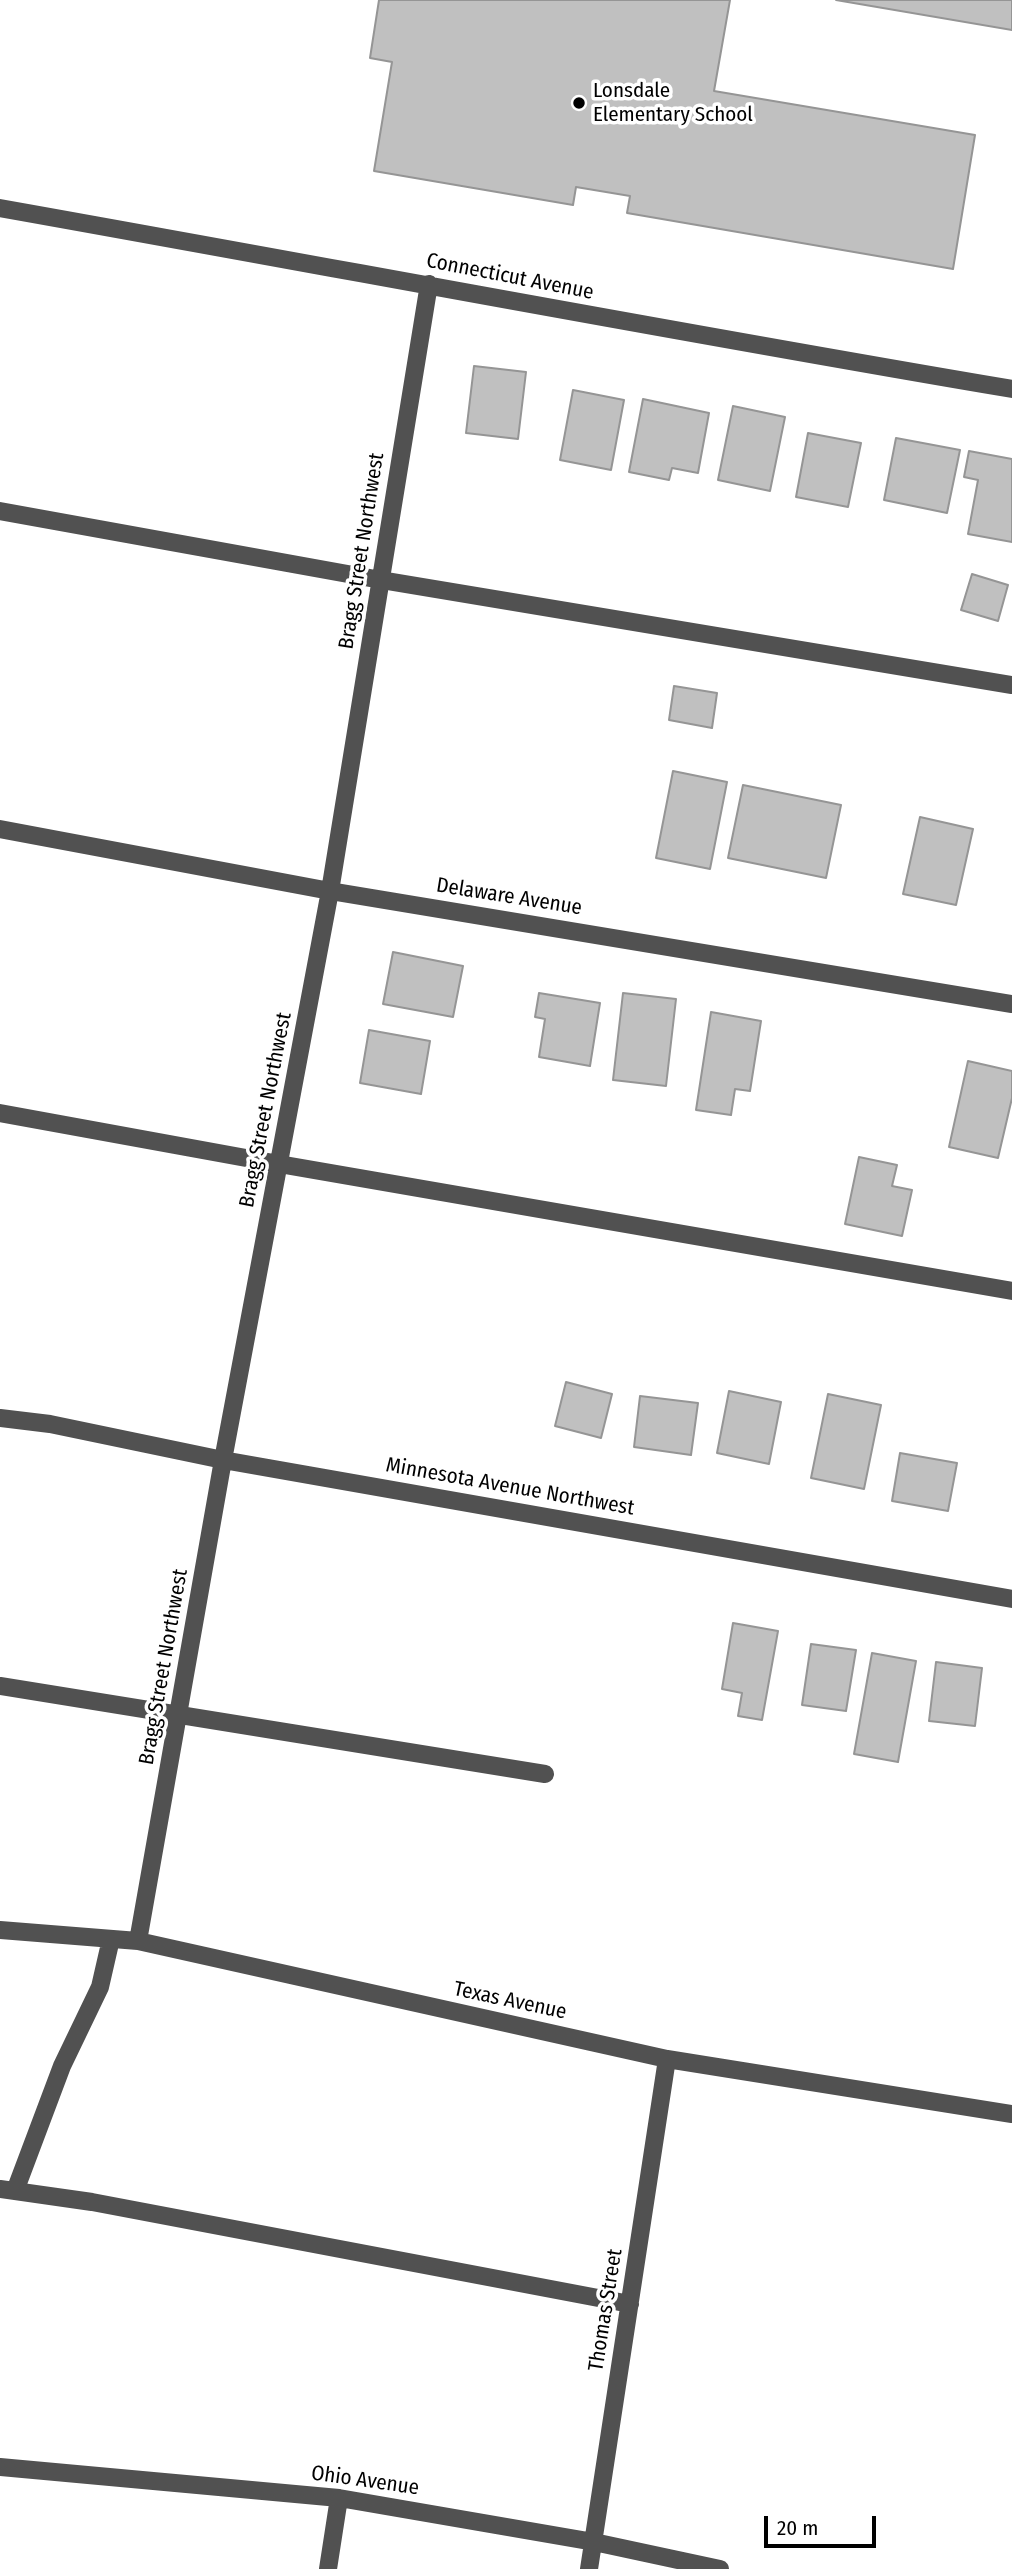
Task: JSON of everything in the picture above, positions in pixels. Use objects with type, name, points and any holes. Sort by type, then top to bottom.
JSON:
[{"type":"street","name":"Connecticut Avenue","points":[[0,208],[429,284],[719,339],[1012,389]]},
{"type":"street","name":"Bragg Street Northwest","points":[[138,1941],[223,1460],[330,891],[429,284]]},
{"type":"street","points":[[0,511],[381,580],[1012,685]]},
{"type":"street","name":"Delaware Avenue","points":[[0,829],[330,891],[1012,1004]]},
{"type":"street","points":[[0,1113],[1012,1291]]},
{"type":"street","name":"Minnesota Avenue Northwest","points":[[0,1418],[50,1424],[223,1460],[1012,1599]]},
{"type":"street","points":[[0,1686],[545,1773]]},
{"type":"street","name":"Texas Avenue","points":[[0,1930],[138,1941],[667,2059],[1012,2114]]},
{"type":"street","points":[[111,1939],[100,1987],[7,2190],[105,2205],[630,2304]]},
{"type":"street","name":"Thomas Street","points":[[589,2569],[667,2059]]},
{"type":"street","name":"Ohio Avenue","points":[[0,2467],[339,2498],[594,2542],[720,2569]]},
{"type":"street","points":[[328,2569],[339,2498]]},
{"type":"building","points":[[379,0],[730,0],[714,91],[975,135],[953,269],[627,213],[630,196],[576,187],[573,205],[374,171],[392,62],[370,58]]},
{"type":"building","points":[[836,0],[1012,0],[1012,30]]},
{"type":"building","points":[[474,366],[526,372],[518,439],[466,433]]},
{"type":"building","points":[[573,390],[624,400],[611,470],[560,460]]},
{"type":"building","points":[[643,399],[709,413],[698,473],[672,468],[669,480],[629,472]]},
{"type":"building","points":[[733,406],[785,417],[770,491],[718,480]]},
{"type":"building","points":[[808,433],[861,443],[848,507],[796,497]]},
{"type":"building","points":[[896,438],[960,450],[947,513],[884,500]]},
{"type":"building","points":[[969,451],[1012,459],[1012,542],[968,534],[978,480],[964,477]]},
{"type":"building","points":[[972,574],[1008,585],[998,621],[961,610]]},
{"type":"building","points":[[674,686],[717,693],[712,728],[669,720]]},
{"type":"building","points":[[673,771],[727,782],[710,869],[656,858]]},
{"type":"building","points":[[743,785],[841,805],[826,878],[728,858]]},
{"type":"building","points":[[920,817],[973,829],[956,905],[903,894]]},
{"type":"building","points":[[393,952],[463,966],[453,1017],[383,1004]]},
{"type":"building","points":[[539,993],[600,1003],[590,1066],[539,1057],[545,1019],[535,1017]]},
{"type":"building","points":[[623,993],[676,999],[666,1086],[613,1080]]},
{"type":"building","points":[[711,1012],[761,1021],[750,1091],[735,1089],[731,1115],[696,1110]]},
{"type":"building","points":[[369,1030],[430,1041],[421,1094],[360,1083]]},
{"type":"building","points":[[968,1061],[1012,1071],[1012,1098],[998,1158],[949,1147]]},
{"type":"building","points":[[859,1157],[897,1165],[892,1186],[912,1190],[902,1236],[845,1224]]},
{"type":"building","points":[[566,1382],[612,1394],[601,1438],[555,1426]]},
{"type":"building","points":[[729,1391],[781,1402],[769,1464],[717,1453]]},
{"type":"building","points":[[828,1394],[881,1405],[864,1489],[811,1478]]},
{"type":"building","points":[[640,1396],[698,1403],[691,1455],[634,1447]]},
{"type":"building","points":[[900,1453],[957,1463],[948,1511],[892,1501]]},
{"type":"building","points":[[733,1623],[778,1631],[762,1720],[738,1716],[742,1693],[722,1689]]},
{"type":"building","points":[[811,1644],[856,1650],[846,1711],[802,1705]]},
{"type":"building","points":[[872,1653],[916,1661],[898,1762],[854,1754]]},
{"type":"building","points":[[936,1662],[982,1668],[975,1726],[929,1721]]},
{"type":"place","name":"Lonsdale Elementary School","points":[[579,103]]}]
